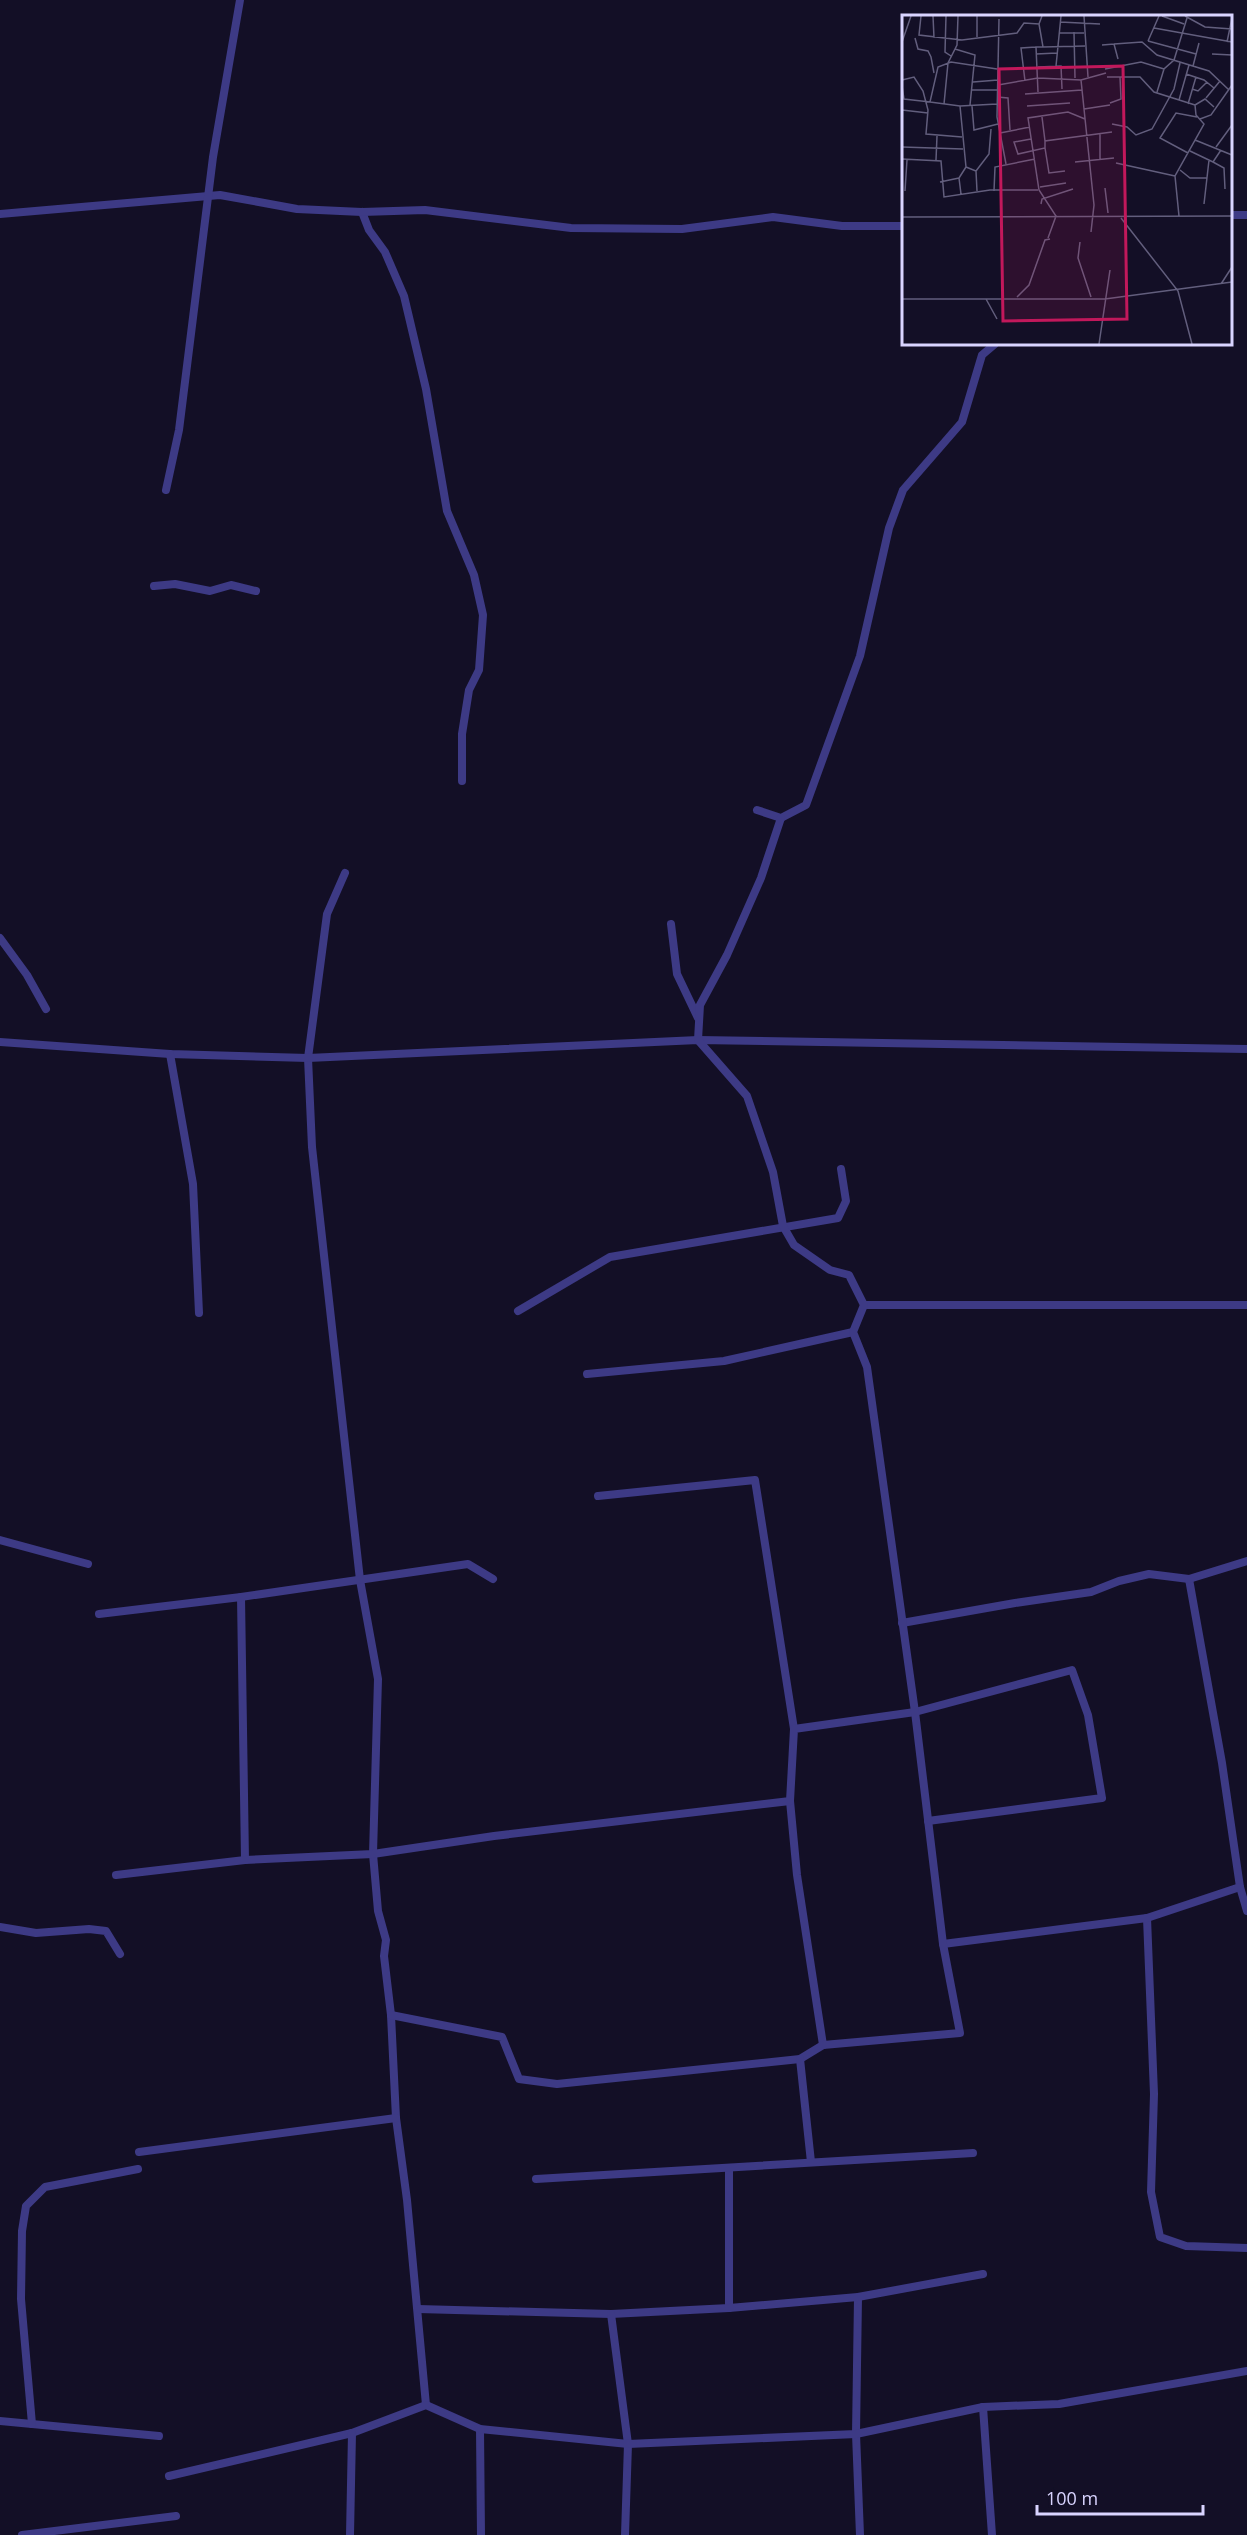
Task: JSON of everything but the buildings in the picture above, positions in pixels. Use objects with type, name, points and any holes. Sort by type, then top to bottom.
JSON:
[{"type":"street","points":[[166,490],[178,430],[213,157],[240,0]]},
{"type":"street","points":[[0,214],[220,195],[297,209],[362,212],[425,210],[571,228],[682,229],[773,216],[842,226],[902,226]]},
{"type":"street","points":[[362,212],[369,230],[385,252],[404,296],[428,399],[447,511],[474,574],[483,615],[479,670],[469,690],[462,734],[462,781]]},
{"type":"street","points":[[391,2015],[502,2037],[519,2079],[556,2084],[800,2059],[823,2045],[960,2033],[943,1944],[915,1712],[867,1367],[853,1332],[864,1305],[849,1275],[830,1270],[794,1245],[783,1226],[773,1172],[747,1096],[698,1040],[700,1005],[727,954],[761,878],[781,818],[806,805],[860,656],[890,528],[903,490],[962,422],[982,355],[995,345]]},
{"type":"street","points":[[154,586],[175,584],[210,591],[231,585],[256,591]]},
{"type":"street","points":[[758,810],[781,818]]},
{"type":"street","points":[[345,873],[327,914],[308,1058],[312,1147],[360,1580],[378,1679],[374,1854],[378,1911],[386,1940],[384,1956],[391,2015],[396,2118],[418,2309],[426,2405]]},
{"type":"street","points":[[671,924],[677,974],[699,1022]]},
{"type":"street","points":[[0,938],[27,975],[46,1009]]},
{"type":"street","points":[[0,1042],[170,1054],[308,1058],[698,1040],[1247,1048]]},
{"type":"street","points":[[170,1054],[193,1184],[199,1313]]},
{"type":"street","points":[[518,1311],[610,1257],[838,1218],[846,1201],[841,1169]]},
{"type":"street","points":[[864,1305],[1247,1305]]},
{"type":"street","points":[[587,1374],[724,1361],[853,1332]]},
{"type":"street","points":[[598,1496],[755,1480],[794,1729],[790,1801],[797,1875],[823,2045]]},
{"type":"street","points":[[0,1540],[88,1564]]},
{"type":"street","points":[[902,1623],[1091,1592],[1119,1581],[1149,1574],[1189,1579],[1247,1561]]},
{"type":"street","points":[[99,1614],[241,1597],[468,1563],[493,1579]]},
{"type":"street","points":[[1189,1579],[1218,1741],[1240,1887],[1247,1911]]},
{"type":"street","points":[[241,1597],[245,1860]]},
{"type":"street","points":[[794,1729],[915,1712],[1072,1670],[1088,1715],[1102,1798],[928,1821]]},
{"type":"street","points":[[116,1875],[245,1860],[374,1854],[494,1836],[790,1801]]},
{"type":"street","points":[[943,1944],[1147,1917],[1240,1887]]},
{"type":"street","points":[[1147,1917],[1154,2083],[1151,2192],[1160,2237],[1186,2246],[1247,2248]]},
{"type":"street","points":[[0,1927],[36,1933],[89,1929],[106,1931],[120,1954]]},
{"type":"street","points":[[800,2059],[811,2162]]},
{"type":"street","points":[[139,2152],[396,2118]]},
{"type":"street","points":[[536,2179],[973,2153]]},
{"type":"street","points":[[729,2168],[729,2308]]},
{"type":"street","points":[[32,2424],[21,2299],[22,2231],[26,2206],[45,2187],[138,2169]]},
{"type":"street","points":[[418,2309],[611,2314],[729,2308],[858,2297],[983,2274]]},
{"type":"street","points":[[858,2297],[856,2434],[860,2535]]},
{"type":"street","points":[[611,2314],[628,2444],[625,2535]]},
{"type":"street","points":[[170,2476],[352,2433],[426,2405],[480,2430],[628,2444],[856,2434],[983,2407],[1059,2404],[1247,2371]]},
{"type":"street","points":[[983,2407],[992,2535]]},
{"type":"street","points":[[0,2421],[159,2436]]},
{"type":"street","points":[[480,2430],[481,2535]]},
{"type":"street","points":[[350,2535],[352,2433]]},
{"type":"street","points":[[22,2535],[176,2516]]}]
